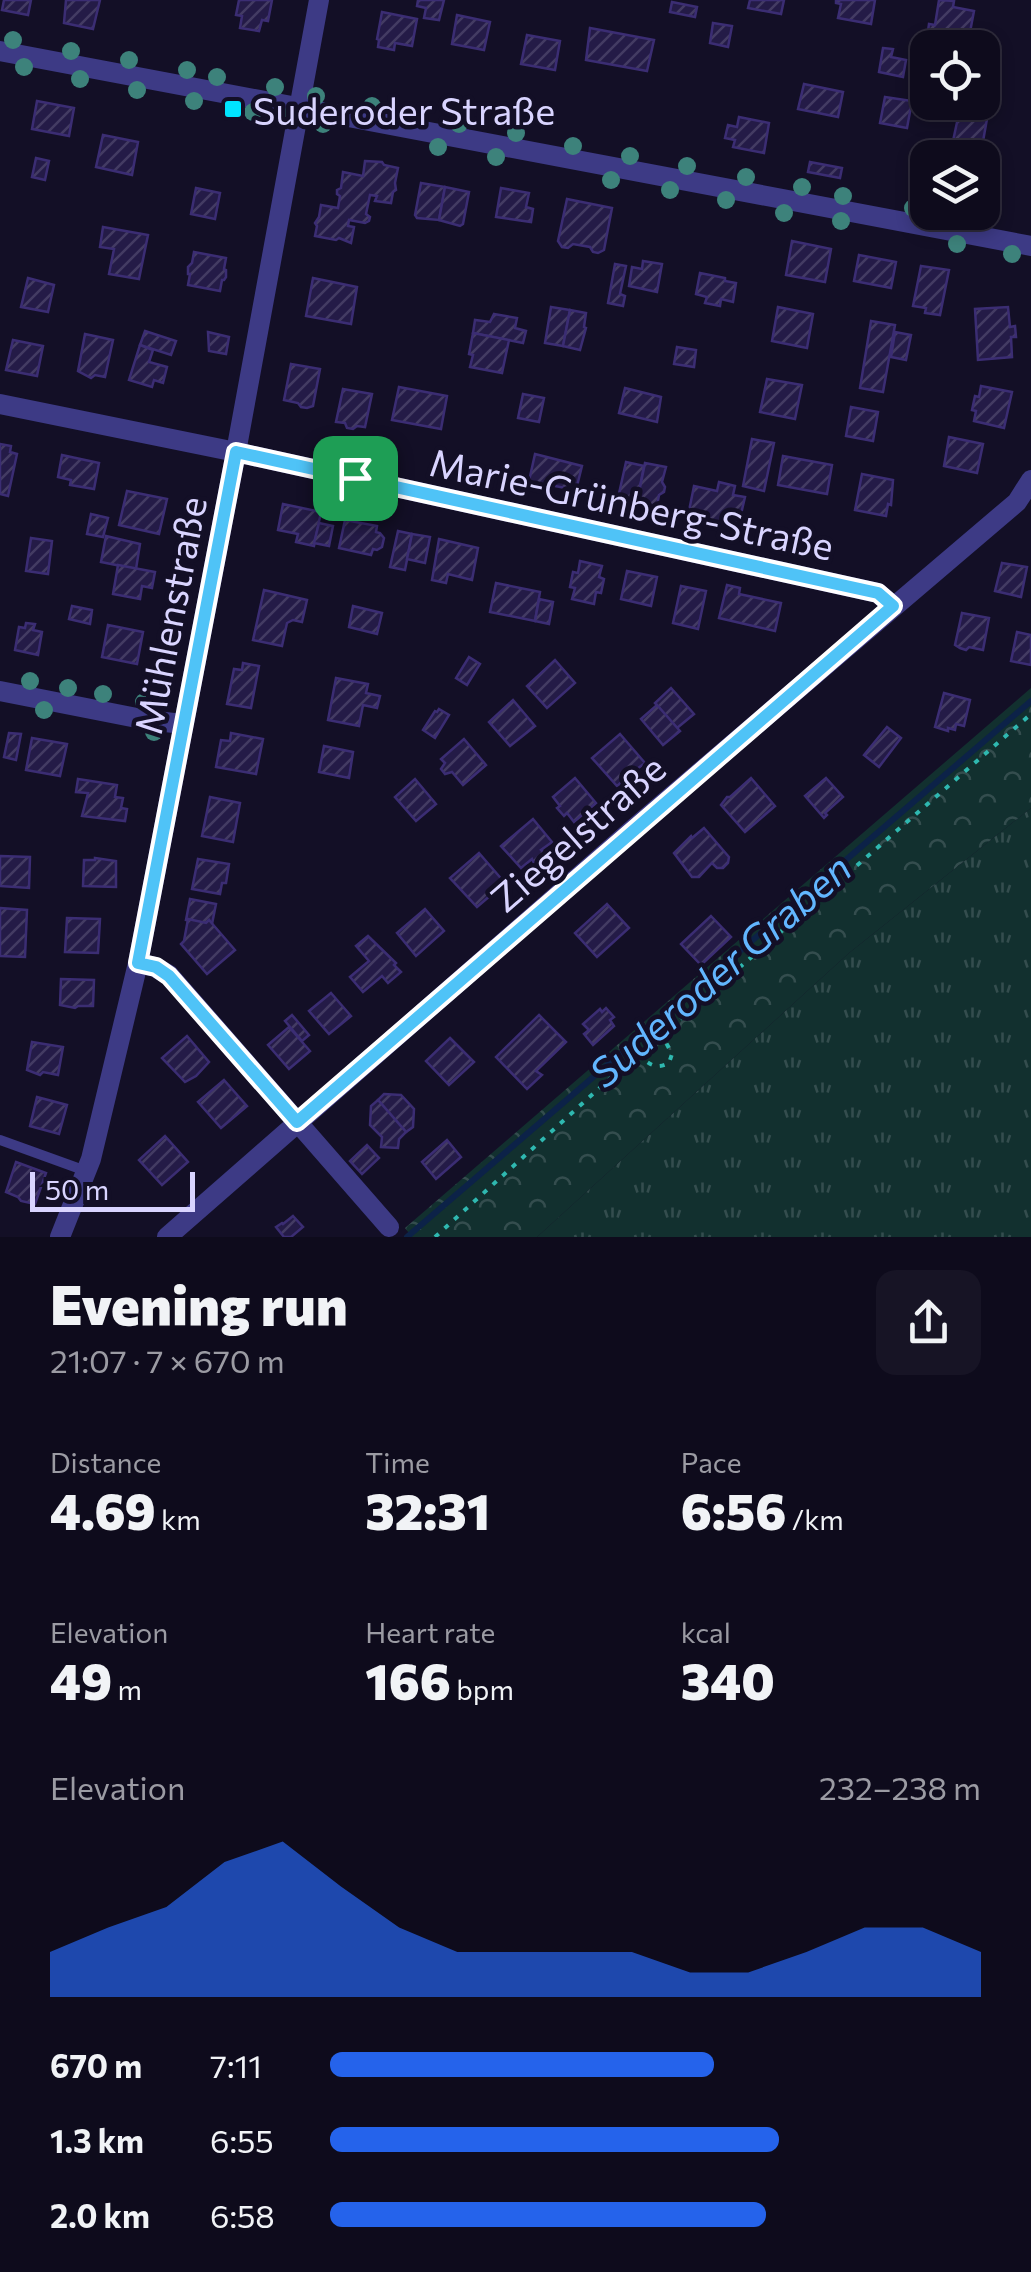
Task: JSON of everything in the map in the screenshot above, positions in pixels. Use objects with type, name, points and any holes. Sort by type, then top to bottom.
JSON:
[{"type":"street","name":"Mühlenstraße","points":[[60,1237],[86,1172],[104,1109],[138,963],[320,0]]},
{"type":"street","points":[[0,51],[1031,246]]},
{"type":"street","name":"Marie-Grünberg-Straße","points":[[0,404],[878,593],[893,606]]},
{"type":"street","name":"Ziegelstraße","points":[[167,1237],[1017,502],[1031,480]]},
{"type":"street","points":[[0,691],[183,724]]},
{"type":"street","points":[[138,963],[156,967],[169,976],[389,1227]]},
{"type":"lane","points":[[0,1140],[86,1172]]},
{"type":"path","points":[[434,1237],[637,1054],[653,1067],[669,1063],[672,1054],[662,1036],[1031,714]]},
{"type":"green space","points":[[1031,688],[1031,808],[849,953],[537,1237],[412,1237],[405,1228]]},
{"type":"green space","points":[[1031,808],[1031,1237],[537,1237],[849,953]]},
{"type":"building","points":[[4,0],[31,0],[28,15],[2,10]]},
{"type":"building","points":[[66,0],[100,0],[93,29],[64,23]]},
{"type":"building","points":[[239,0],[272,0],[268,21],[262,20],[259,31],[240,28],[242,16],[236,15]]},
{"type":"building","points":[[418,0],[444,0],[439,20],[424,18],[426,8],[417,6]]},
{"type":"building","points":[[750,0],[784,0],[781,14],[748,8]]},
{"type":"building","points":[[836,0],[875,0],[871,24],[838,18],[841,4]]},
{"type":"building","points":[[939,0],[954,1],[953,7],[974,11],[970,30],[928,30],[929,24],[935,25]]},
{"type":"building","points":[[672,2],[697,7],[695,17],[670,12]]},
{"type":"building","points":[[382,12],[417,19],[412,46],[395,43],[394,50],[378,47]]},
{"type":"building","points":[[457,15],[490,22],[484,50],[452,44]]},
{"type":"building","points":[[713,23],[732,26],[728,47],[710,43]]},
{"type":"building","points":[[590,28],[654,40],[647,71],[586,60]]},
{"type":"building","points":[[527,35],[560,41],[555,70],[521,64]]},
{"type":"building","points":[[883,48],[893,49],[891,57],[906,60],[903,77],[879,72]]},
{"type":"building","points":[[804,84],[843,92],[838,117],[798,109]]},
{"type":"building","points":[[885,97],[910,101],[907,128],[880,123]]},
{"type":"building","points":[[37,101],[74,108],[69,136],[32,129]]},
{"type":"building","points":[[739,117],[769,123],[764,153],[733,147],[735,140],[725,138],[728,125],[737,127]]},
{"type":"building","points":[[958,120],[987,120],[983,140],[953,140]]},
{"type":"building","points":[[103,135],[138,142],[132,175],[96,167]]},
{"type":"building","points":[[36,158],[49,161],[45,180],[32,177]]},
{"type":"building","points":[[365,161],[398,168],[391,203],[375,201],[377,196],[370,195],[366,214],[369,221],[349,220],[348,226],[354,227],[351,243],[315,236],[321,205],[338,208],[337,190],[341,188],[343,172],[363,176]]},
{"type":"building","points":[[810,162],[842,168],[840,178],[808,172]]},
{"type":"building","points":[[421,183],[445,187],[439,220],[415,215]]},
{"type":"building","points":[[445,187],[469,192],[460,226],[439,220]]},
{"type":"building","points":[[196,188],[220,193],[215,219],[191,214]]},
{"type":"building","points":[[501,188],[529,193],[526,207],[533,209],[531,222],[496,217]]},
{"type":"building","points":[[567,199],[612,208],[604,250],[598,253],[573,244],[562,247],[558,241]]},
{"type":"building","points":[[103,227],[148,235],[139,279],[109,274],[114,249],[100,247]]},
{"type":"building","points":[[792,241],[831,249],[825,282],[786,275]]},
{"type":"building","points":[[194,252],[226,258],[226,277],[220,291],[188,285],[188,267]]},
{"type":"building","points":[[859,255],[896,262],[891,288],[854,281]]},
{"type":"building","points":[[643,261],[662,264],[657,292],[629,286],[632,267],[642,269]]},
{"type":"building","points":[[615,264],[626,266],[620,294],[625,296],[623,306],[608,303]]},
{"type":"building","points":[[921,266],[949,270],[940,315],[913,306]]},
{"type":"building","points":[[700,273],[736,283],[733,302],[721,299],[720,306],[705,303],[707,297],[696,294]]},
{"type":"building","points":[[28,278],[54,285],[48,312],[21,307]]},
{"type":"building","points":[[313,278],[357,287],[351,324],[306,316]]},
{"type":"building","points":[[551,307],[570,310],[563,346],[545,343]]},
{"type":"building","points":[[778,307],[813,314],[807,348],[772,341]]},
{"type":"building","points":[[1008,307],[1010,327],[1015,326],[1016,337],[1011,337],[1012,357],[978,360],[975,309]]},
{"type":"building","points":[[570,310],[586,313],[580,350],[563,346]]},
{"type":"building","points":[[494,314],[517,318],[515,328],[526,331],[523,343],[473,333],[475,320],[490,322]]},
{"type":"building","points":[[871,321],[895,325],[883,392],[860,388]]},
{"type":"building","points":[[145,331],[176,341],[171,355],[140,345]]},
{"type":"building","points":[[208,332],[229,337],[226,354],[209,351]]},
{"type":"building","points":[[895,332],[911,335],[906,360],[891,357]]},
{"type":"building","points":[[473,333],[509,340],[502,373],[470,367]]},
{"type":"building","points":[[85,334],[113,340],[105,377],[91,378],[78,371]]},
{"type":"building","points":[[13,340],[43,346],[37,376],[6,370]]},
{"type":"building","points":[[140,345],[153,350],[149,362],[167,367],[163,383],[154,380],[152,387],[129,380]]},
{"type":"building","points":[[677,347],[696,350],[694,367],[674,364]]},
{"type":"building","points":[[291,364],[320,369],[313,406],[301,407],[284,400]]},
{"type":"building","points":[[767,379],[802,385],[795,419],[760,412]]},
{"type":"building","points":[[981,386],[1012,392],[1004,428],[974,421],[976,411],[972,410]]},
{"type":"building","points":[[399,387],[447,396],[441,429],[392,420]]},
{"type":"building","points":[[625,388],[661,397],[657,422],[619,413]]},
{"type":"building","points":[[343,389],[372,394],[365,427],[347,428],[345,423],[336,422]]},
{"type":"building","points":[[523,394],[544,398],[539,422],[518,418]]},
{"type":"building","points":[[851,407],[878,412],[873,441],[846,436]]},
{"type":"building","points":[[949,437],[983,444],[977,473],[944,466]]},
{"type":"building","points":[[752,439],[774,443],[764,491],[743,486]]},
{"type":"building","points":[[0,444],[11,446],[10,452],[17,454],[8,496],[0,494]]},
{"type":"building","points":[[535,454],[582,466],[576,490],[529,481]]},
{"type":"building","points":[[62,455],[99,463],[94,489],[70,485],[71,480],[58,477]]},
{"type":"building","points":[[783,456],[832,465],[827,494],[778,485]]},
{"type":"building","points":[[626,462],[644,466],[637,502],[618,498]]},
{"type":"building","points":[[645,463],[666,467],[664,492],[659,495],[657,506],[637,502]]},
{"type":"building","points":[[862,474],[893,480],[886,516],[855,510]]},
{"type":"building","points":[[719,482],[735,486],[733,495],[745,497],[738,527],[688,516],[694,486],[717,491]]},
{"type":"building","points":[[127,491],[167,499],[159,534],[119,525]]},
{"type":"building","points":[[283,504],[321,512],[314,546],[296,542],[298,534],[278,530]]},
{"type":"building","points":[[91,514],[108,518],[103,537],[87,534]]},
{"type":"building","points":[[345,520],[377,526],[376,532],[384,538],[382,547],[373,549],[371,555],[339,548]]},
{"type":"building","points":[[319,523],[333,526],[329,546],[314,543]]},
{"type":"building","points":[[398,531],[412,534],[405,570],[390,567]]},
{"type":"building","points":[[412,534],[430,537],[425,563],[407,559]]},
{"type":"building","points":[[106,536],[140,544],[136,569],[101,562]]},
{"type":"building","points":[[31,538],[52,541],[48,574],[26,571]]},
{"type":"building","points":[[439,539],[478,548],[472,580],[448,574],[446,583],[432,580]]},
{"type":"building","points":[[580,561],[602,566],[599,577],[604,579],[594,604],[572,599],[573,572],[578,573]]},
{"type":"building","points":[[1002,563],[1027,567],[1021,597],[995,591]]},
{"type":"building","points":[[118,565],[155,572],[152,588],[142,586],[140,599],[113,594]]},
{"type":"building","points":[[627,571],[657,577],[651,606],[621,599]]},
{"type":"building","points":[[496,583],[540,592],[535,621],[490,612]]},
{"type":"building","points":[[727,585],[740,588],[739,594],[781,603],[775,631],[719,618]]},
{"type":"building","points":[[681,586],[706,591],[698,629],[673,623]]},
{"type":"building","points":[[264,590],[307,600],[302,622],[287,623],[282,646],[253,640]]},
{"type":"building","points":[[539,599],[553,602],[549,624],[535,621]]},
{"type":"building","points":[[72,606],[92,610],[90,624],[69,619]]},
{"type":"building","points":[[353,606],[382,613],[377,634],[349,627]]},
{"type":"building","points":[[962,613],[989,618],[983,650],[955,645]]},
{"type":"building","points":[[26,623],[35,624],[33,630],[42,632],[38,655],[15,650],[19,627],[25,628]]},
{"type":"building","points":[[108,625],[143,632],[137,664],[102,657]]},
{"type":"building","points":[[1017,632],[1031,635],[1031,665],[1011,661]]},
{"type":"building","points":[[469,657],[480,664],[467,685],[456,678]]},
{"type":"building","points":[[555,660],[575,683],[547,708],[527,686]]},
{"type":"building","points":[[243,663],[259,666],[251,708],[227,704],[234,669],[242,670]]},
{"type":"building","points":[[336,678],[368,684],[366,693],[380,696],[377,708],[363,705],[359,726],[328,720]]},
{"type":"building","points":[[671,688],[694,714],[677,728],[655,703]]},
{"type":"building","points":[[944,693],[970,700],[964,726],[956,724],[955,730],[935,727]]},
{"type":"building","points":[[513,700],[535,726],[510,746],[489,722]]},
{"type":"building","points":[[657,705],[680,731],[663,745],[641,719]]},
{"type":"building","points":[[439,709],[449,715],[435,738],[423,730]]},
{"type":"building","points":[[887,727],[901,738],[879,767],[864,755]]},
{"type":"building","points":[[9,733],[21,734],[16,760],[4,757]]},
{"type":"building","points":[[231,733],[263,739],[256,774],[216,767],[221,740],[230,741]]},
{"type":"building","points":[[620,734],[645,763],[628,784],[624,780],[617,786],[592,758]]},
{"type":"building","points":[[32,738],[67,744],[60,776],[26,770]]},
{"type":"building","points":[[464,739],[486,765],[463,785],[452,772],[445,774],[441,759]]},
{"type":"building","points":[[324,746],[353,752],[349,778],[319,772]]},
{"type":"building","points":[[575,778],[596,803],[574,822],[557,808],[560,806],[553,797]]},
{"type":"building","points":[[751,778],[775,806],[745,832],[721,805]]},
{"type":"building","points":[[826,778],[843,797],[824,818],[805,796]]},
{"type":"building","points":[[78,779],[117,785],[115,797],[123,798],[121,808],[127,809],[125,821],[82,816],[88,793],[76,792]]},
{"type":"building","points":[[415,779],[436,804],[416,821],[395,797]]},
{"type":"building","points":[[210,797],[240,803],[233,842],[202,836]]},
{"type":"building","points":[[533,819],[552,842],[541,850],[545,854],[521,868],[501,846]]},
{"type":"building","points":[[704,828],[729,857],[728,863],[717,868],[712,863],[699,877],[692,877],[674,853]]},
{"type":"building","points":[[479,853],[505,883],[477,907],[450,878]]},
{"type":"building","points":[[0,856],[30,857],[29,888],[0,886]]},
{"type":"building","points":[[198,859],[229,864],[220,894],[192,889]]},
{"type":"building","points":[[84,860],[116,861],[116,887],[83,886]]},
{"type":"building","points":[[190,899],[216,904],[212,924],[209,920],[186,920]]},
{"type":"building","points":[[607,904],[629,928],[597,957],[575,933]]},
{"type":"building","points":[[0,908],[27,910],[25,957],[0,956]]},
{"type":"building","points":[[425,909],[444,931],[416,956],[397,933]]},
{"type":"building","points":[[711,916],[731,937],[701,965],[681,944]]},
{"type":"building","points":[[67,918],[100,919],[98,953],[65,952]]},
{"type":"building","points":[[188,919],[206,923],[209,920],[235,950],[207,974],[181,944]]},
{"type":"building","points":[[368,936],[401,972],[388,983],[382,976],[363,992],[350,977],[369,961],[356,946]]},
{"type":"building","points":[[61,979],[94,980],[93,1006],[60,1005]]},
{"type":"building","points":[[331,993],[351,1016],[329,1034],[309,1011]]},
{"type":"building","points":[[606,1008],[614,1017],[610,1020],[614,1026],[593,1045],[584,1034],[589,1030],[583,1024]]},
{"type":"building","points":[[292,1015],[309,1035],[302,1041],[285,1021]]},
{"type":"building","points":[[539,1015],[566,1042],[536,1071],[542,1075],[527,1089],[496,1057]]},
{"type":"building","points":[[289,1027],[310,1051],[289,1069],[268,1045]]},
{"type":"building","points":[[187,1036],[209,1062],[185,1082],[162,1058]]},
{"type":"building","points":[[450,1038],[474,1062],[449,1085],[426,1061]]},
{"type":"building","points":[[32,1042],[63,1047],[58,1075],[27,1070]]},
{"type":"building","points":[[224,1080],[247,1106],[221,1128],[198,1102]]},
{"type":"building","points":[[384,1094],[401,1095],[414,1109],[413,1127],[406,1132],[378,1100]]},
{"type":"building","points":[[37,1097],[67,1105],[59,1134],[30,1126]]},
{"type":"building","points":[[378,1100],[406,1132],[399,1139],[398,1148],[381,1147],[382,1137],[370,1125],[371,1106]]},
{"type":"building","points":[[165,1136],[188,1162],[162,1185],[139,1160]]},
{"type":"building","points":[[447,1140],[461,1157],[436,1179],[422,1162]]},
{"type":"building","points":[[367,1145],[379,1158],[362,1174],[350,1161]]},
{"type":"building","points":[[16,1162],[46,1173],[35,1204],[6,1192]]},
{"type":"building","points":[[293,1216],[303,1227],[291,1237],[284,1237],[276,1227]]},
{"type":"waterway","name":"Suderoder Graben","points":[[407,1237],[1031,701]]},
{"type":"place","name":"Suderoder Straße","points":[[233,109]]},
{"type":"route","points":[[236,452],[355,478],[878,593],[893,606],[297,1122],[169,976],[156,967],[138,963],[236,452]]}]
